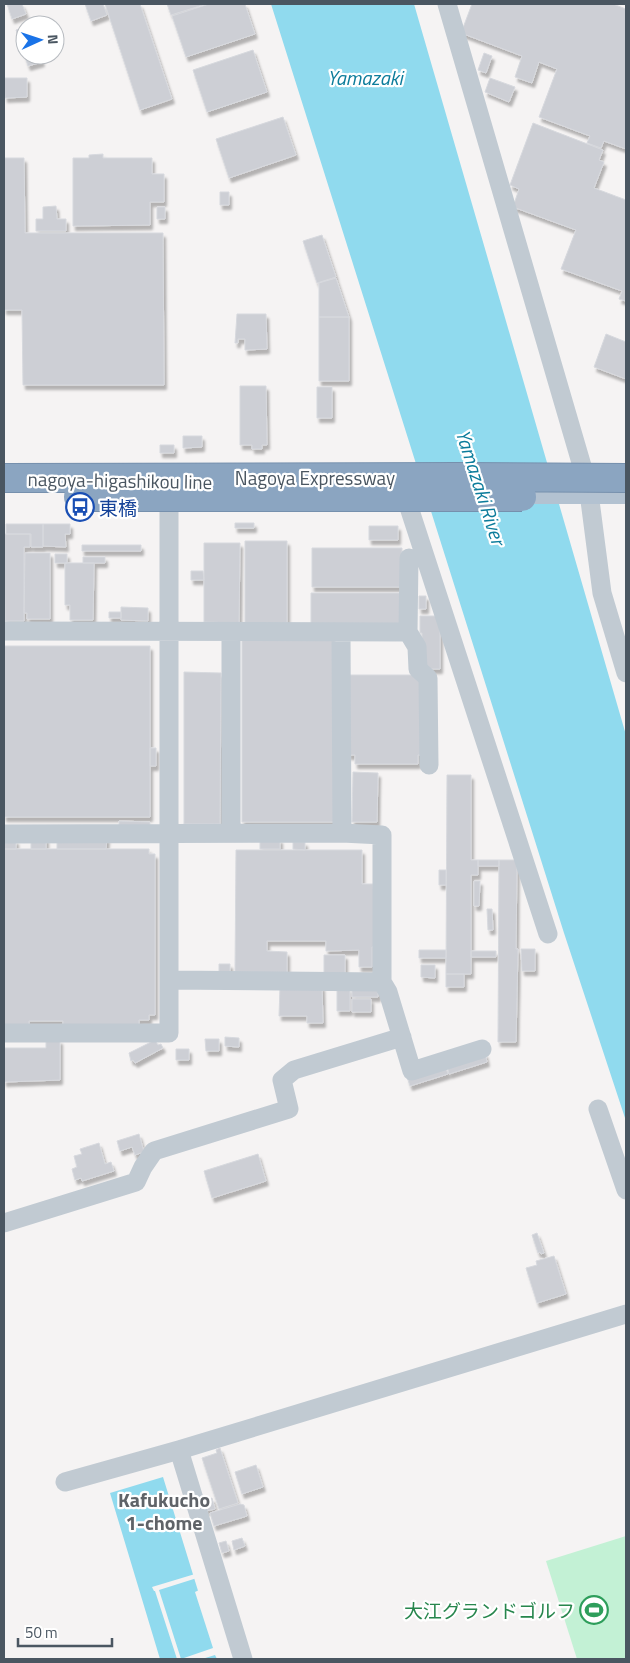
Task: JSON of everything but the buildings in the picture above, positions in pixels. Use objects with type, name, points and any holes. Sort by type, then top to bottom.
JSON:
[{"type":"highway","name":"Nagoya Expressway","points":[[4,478],[626,478]]},
{"type":"highway","name":"Nagoya Expressway","points":[[4,496],[626,497]]},
{"type":"main road","name":"nagoya-higashikou line","points":[[4,478],[411,489]]},
{"type":"main road","name":"nagoya-higashikou line","points":[[4,489],[583,488],[626,484]]},
{"type":"main road","name":"nagoya-higashikou line","points":[[583,488],[626,492]]},
{"type":"street","points":[[447,4],[583,488],[602,592],[626,673]]},
{"type":"street","points":[[411,489],[548,934]]},
{"type":"street","points":[[4,1033],[169,1033],[169,490]]},
{"type":"street","points":[[410,558],[408,632],[418,647],[418,669],[428,678],[429,765]]},
{"type":"street","points":[[4,631],[408,632]]},
{"type":"street","points":[[231,632],[232,833]]},
{"type":"street","points":[[341,632],[342,833]]},
{"type":"street","points":[[4,834],[342,833],[382,835],[382,982],[388,992],[412,1071],[482,1049]]},
{"type":"street","points":[[169,980],[382,982]]},
{"type":"street","points":[[4,1223],[136,1182],[154,1151],[289,1109],[282,1080],[294,1070],[402,1037]]},
{"type":"street","points":[[598,1109],[626,1190]]},
{"type":"street","points":[[65,1482],[179,1450],[626,1314]]},
{"type":"street","points":[[179,1450],[243,1659]]},
{"type":"green space","name":"大江グランドゴルフ","points":[[626,1536],[626,1659],[577,1659],[546,1561]]},
{"type":"water","name":"Yamazaki","points":[[271,4],[414,4],[626,735],[626,1121],[564,933]]},
{"type":"water","points":[[163,1477],[219,1659],[160,1659],[110,1493]]},
{"type":"pier","points":[[195,1574],[197,1578],[159,1590],[181,1659],[177,1659],[155,1591],[152,1587]]},
{"type":"pier","points":[[199,1590],[221,1659],[217,1659],[215,1655],[202,1659],[181,1659],[213,1648],[195,1592]]},
{"type":"place","name":"東橋","points":[[80,507]]},
{"type":"place","name":"大江グランドゴルフ","points":[[594,1610]]},
{"type":"district","name":"Kafukucho 1-chome","points":[[164,1510]]},
{"type":"water label","name":"Yamazaki River","points":[[481,487]]}]
